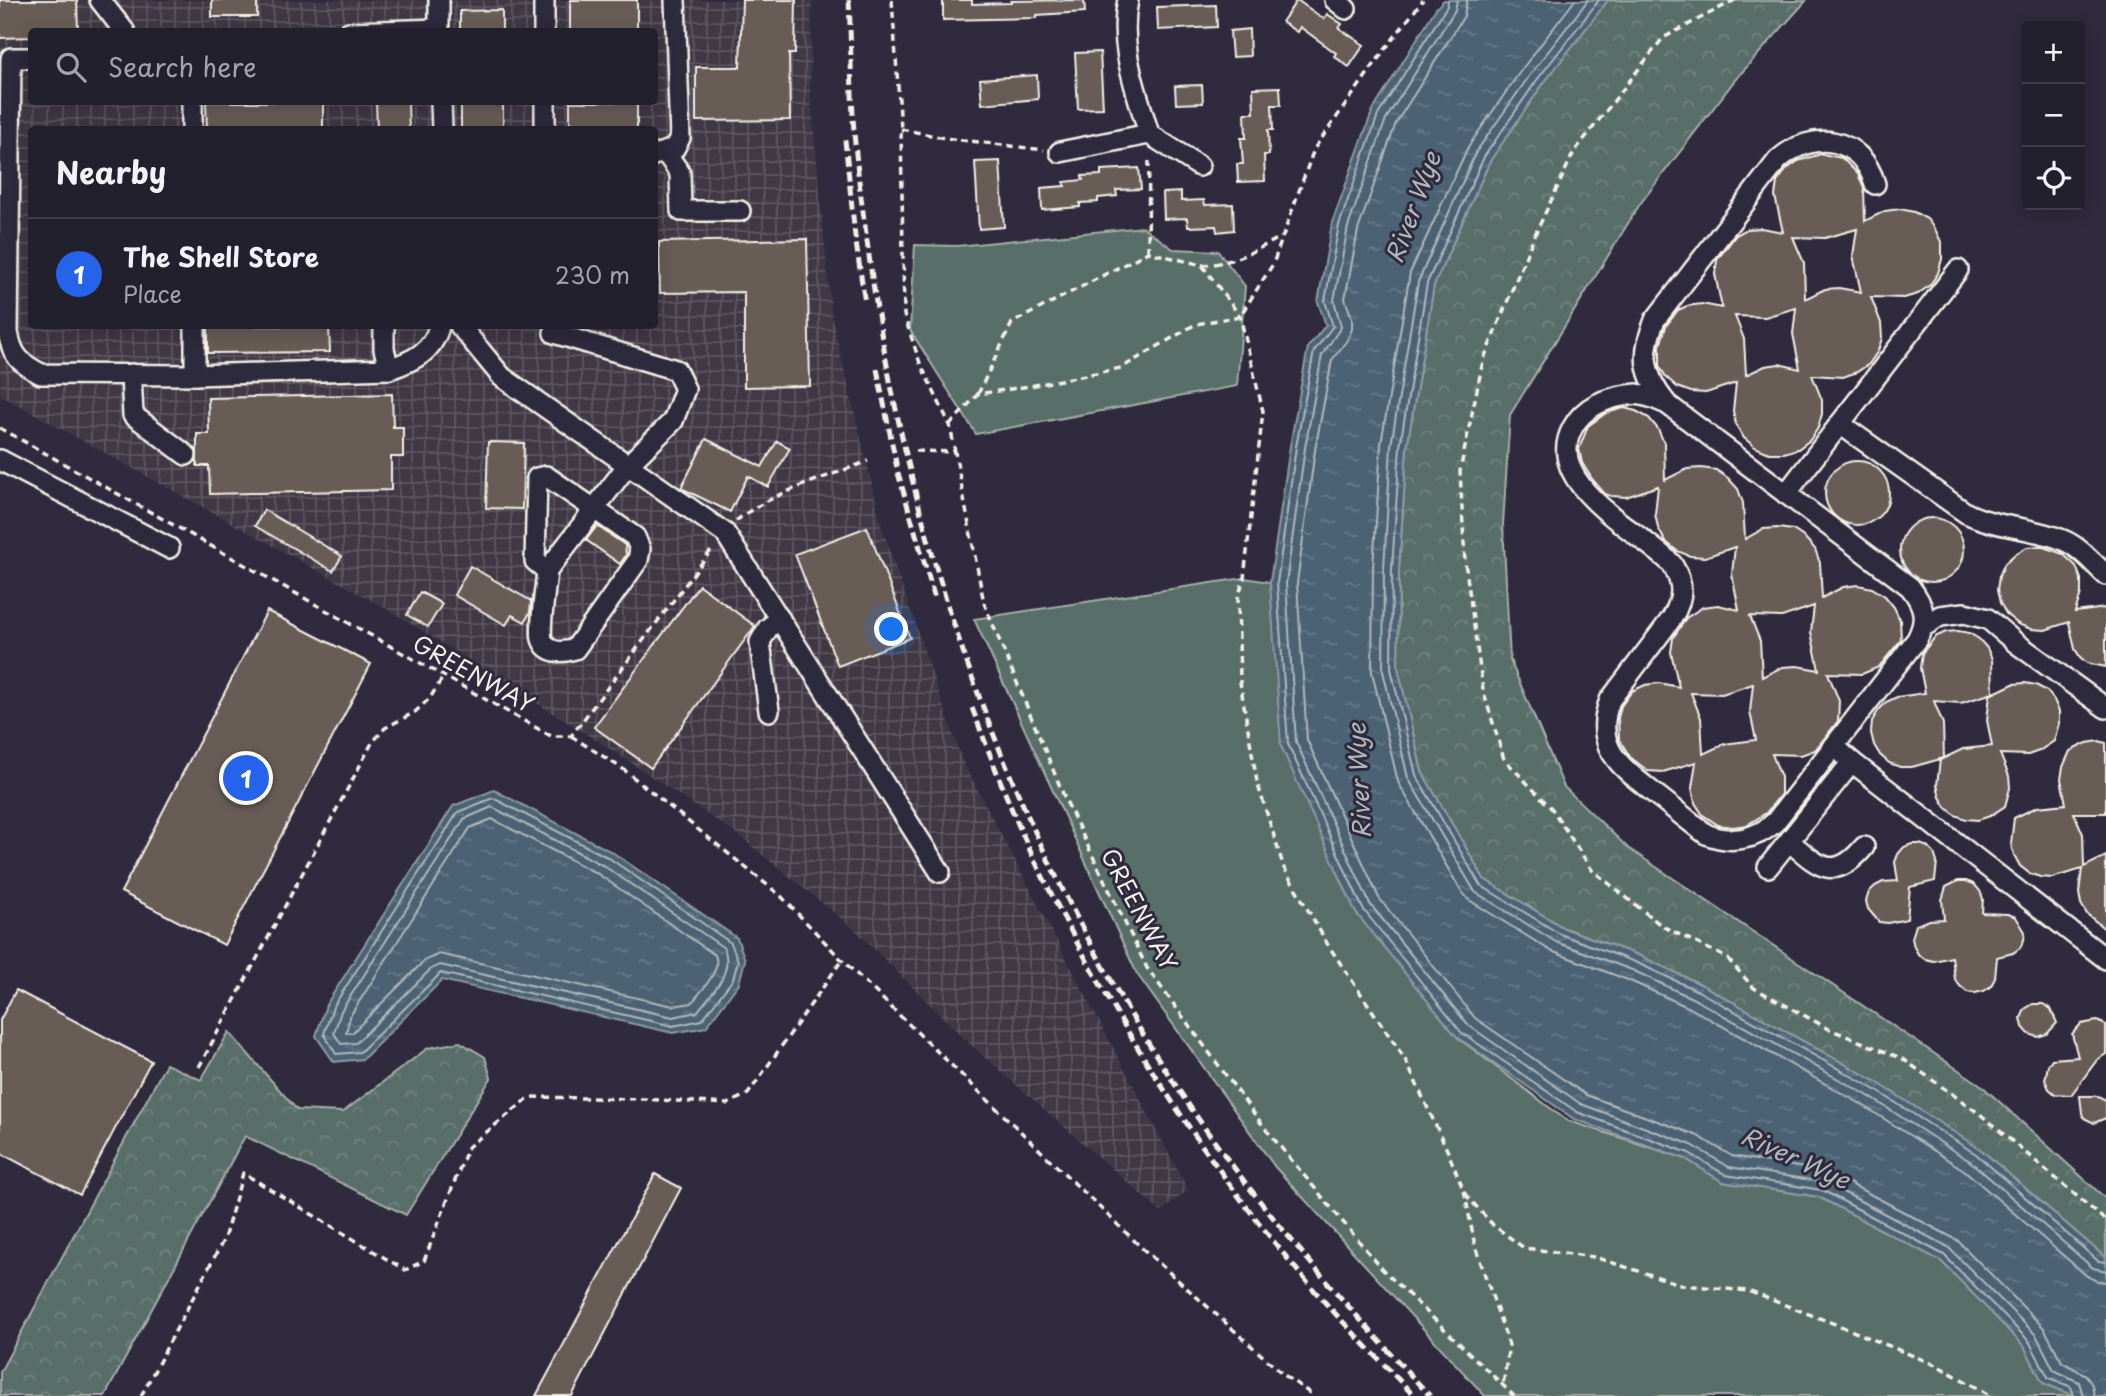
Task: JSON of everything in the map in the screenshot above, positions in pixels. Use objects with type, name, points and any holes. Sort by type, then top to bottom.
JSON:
[{"type":"street","points":[[100,0],[122,28]]},
{"type":"street","points":[[439,0],[439,28]]},
{"type":"street","points":[[544,0],[544,28]]},
{"type":"street","points":[[675,0],[680,138],[674,149],[660,154],[680,173],[681,211],[740,211]]},
{"type":"street","points":[[1128,0],[1124,21],[1126,57],[1149,134],[1199,166]]},
{"type":"street","points":[[28,58],[11,58],[4,290],[11,349],[24,365],[41,374],[195,375],[389,369],[416,360],[436,339],[438,329]]},
{"type":"street","points":[[192,105],[192,126]]},
{"type":"street","points":[[441,105],[442,126]]},
{"type":"street","points":[[545,105],[545,126]]},
{"type":"street","points":[[1060,152],[1149,134]]},
{"type":"street","points":[[1667,404],[1637,394],[1607,399],[1580,417],[1568,442],[1569,458],[1579,486],[1672,564],[1678,574],[1681,589],[1680,603],[1672,618],[1610,700],[1604,715],[1604,729],[1615,760],[1706,835],[1718,839],[1755,836],[1765,832],[1775,822],[1917,639],[1923,627],[1924,613],[1920,601],[1910,587],[1667,404],[1654,388],[1647,369],[1647,343],[1655,320],[1778,160],[1797,146],[1810,142],[1834,142],[1856,153],[1865,161],[1875,184]]},
{"type":"street","points":[[1786,494],[1958,270]]},
{"type":"street","points":[[195,329],[195,375]]},
{"type":"street","points":[[384,329],[384,349],[389,369]]},
{"type":"street","points":[[462,329],[502,377],[725,533],[940,872]]},
{"type":"street","points":[[547,571],[534,561],[537,478],[545,476],[594,510],[635,537],[640,549],[638,560],[575,649],[561,653],[549,649],[541,638],[547,571],[594,510],[627,466],[673,421],[685,389],[676,370],[554,333]]},
{"type":"street","points":[[131,374],[133,415],[186,455]]},
{"type":"street","points":[[1840,424],[1966,513],[1983,521],[2046,534],[2065,541],[2106,575]]},
{"type":"street","points":[[0,460],[169,548]]},
{"type":"street","points":[[1923,627],[1940,616],[1964,613],[1988,619],[2016,643],[2105,705]]},
{"type":"street","points":[[769,711],[760,642],[768,628],[780,619]]},
{"type":"street","points":[[1834,746],[2106,959]]},
{"type":"street","points":[[1768,867],[1852,762]]},
{"type":"street","points":[[1788,841],[1822,867],[1837,868],[1853,860],[1864,847]]},
{"type":"path","name":"GREENWAY","points":[[892,0],[901,129],[904,315],[920,363],[950,425],[984,603],[1066,801],[1147,968],[1264,1127],[1382,1269],[1514,1396]]},
{"type":"path","points":[[978,394],[1121,368],[1196,324],[1240,316],[1273,264],[1314,149],[1385,48],[1423,0]]},
{"type":"path","points":[[901,129],[945,138],[1060,152]]},
{"type":"path","points":[[1148,252],[1149,134]]},
{"type":"path","points":[[950,425],[978,394],[1012,323],[1148,252],[1202,265],[1216,264],[1239,258],[1282,236]]},
{"type":"path","points":[[1202,265],[1240,316],[1263,411],[1244,578],[1238,598],[1240,682],[1257,782],[1283,868],[1328,945],[1405,1059],[1465,1194],[1475,1246],[1509,1345],[1503,1385]]},
{"type":"path","name":"GREENWAY","points":[[0,428],[551,736],[571,736]]},
{"type":"path","points":[[916,451],[955,452]]},
{"type":"path","points":[[868,461],[745,513],[725,533],[571,736],[623,769],[781,896],[842,960],[1143,1249],[1284,1375],[1314,1396]]},
{"type":"path","points":[[198,1067],[372,743],[385,729],[415,712],[430,698],[443,677]]},
{"type":"path","points":[[141,1396],[223,1238],[243,1173],[405,1270],[424,1261],[468,1147],[530,1097],[727,1104],[748,1094],[842,960]]},
{"type":"path","points":[[1465,1194],[1493,1225],[1524,1248],[1594,1257],[1683,1285],[1748,1291],[1938,1366],[1992,1396]]},
{"type":"shaded area","points":[[77,0],[212,0],[213,17],[256,17],[257,0],[812,0],[810,89],[832,318],[883,531],[962,760],[1188,1190],[1161,1212],[972,1046],[852,927],[738,835],[618,754],[394,613],[0,395],[0,38],[28,37],[28,105],[658,105],[658,28],[78,28]],"holes":[[[807,239],[660,292],[660,242]],[[403,427],[403,457],[391,457],[391,489],[210,494],[209,466],[197,466],[197,434]],[[866,527],[910,638],[839,666],[795,555]],[[755,626],[651,768],[595,727]]]},
{"type":"green space","points":[[1608,0],[1806,1],[1735,80],[1640,204],[1510,415],[1503,524],[1510,660],[1564,787],[1628,848],[1981,1085],[2106,1199],[2106,1258],[1980,1149],[1875,1081],[1702,985],[1638,955],[1564,928],[1484,879],[1422,772],[1398,668],[1399,569],[1407,447],[1434,285],[1490,161],[1543,84]]},
{"type":"green space","points":[[1143,227],[1173,249],[1218,251],[1245,286],[1237,386],[976,434],[910,330],[915,245],[957,246]]},
{"type":"green space","points":[[1244,578],[1270,582],[1276,652],[1457,1037],[1566,1120],[1686,1159],[1723,1182],[1819,1197],[1941,1261],[2024,1346],[2043,1383],[2075,1396],[1485,1396],[1275,1167],[1137,974],[974,619]]},
{"type":"green space","points":[[229,1032],[297,1110],[343,1112],[428,1048],[460,1042],[485,1057],[491,1078],[406,1215],[245,1136],[105,1396],[0,1396],[0,1372],[166,1064],[201,1080]]},
{"type":"water","name":"River Wye","points":[[1444,0],[1608,0],[1543,84],[1490,161],[1434,285],[1407,447],[1399,569],[1398,668],[1422,772],[1484,879],[1564,928],[1638,955],[1702,985],[1875,1081],[1980,1149],[2106,1258],[2106,1396],[2075,1396],[2043,1383],[2024,1346],[1941,1261],[1819,1197],[1723,1182],[1686,1159],[1574,1119],[1457,1037],[1356,913],[1281,746],[1270,582],[1308,347],[1326,325],[1318,302],[1332,223],[1372,112],[1436,8]]},
{"type":"water","points":[[494,790],[612,852],[737,938],[745,960],[739,983],[706,1027],[673,1033],[442,980],[363,1059],[334,1062],[316,1036],[326,1005],[453,806]]},
{"type":"building","points":[[0,0],[77,0],[78,28],[28,28],[28,37],[0,38]]},
{"type":"building","points":[[212,0],[257,0],[257,17],[212,17]]},
{"type":"building","points":[[570,0],[637,0],[637,28],[570,28]]},
{"type":"building","points":[[742,0],[796,0],[795,54],[789,54],[790,120],[696,121],[696,67],[740,67]]},
{"type":"building","points":[[943,0],[972,0],[972,4],[1084,0],[1085,12],[1037,15],[1037,18],[943,20]]},
{"type":"building","points":[[1297,0],[1324,19],[1327,14],[1342,24],[1339,28],[1364,45],[1349,67],[1334,56],[1336,53],[1300,27],[1297,32],[1282,22]]},
{"type":"building","points":[[1216,5],[1217,27],[1158,30],[1157,7]]},
{"type":"building","points":[[502,10],[502,28],[460,28],[460,11]]},
{"type":"building","points":[[1249,29],[1250,56],[1232,57],[1230,31]]},
{"type":"building","points":[[1100,52],[1103,108],[1078,109],[1075,53]]},
{"type":"building","points":[[1037,75],[1038,99],[982,104],[980,79]]},
{"type":"building","points":[[1202,85],[1203,103],[1176,104],[1175,86]]},
{"type":"building","points":[[1280,87],[1281,105],[1272,105],[1273,130],[1268,130],[1269,155],[1264,155],[1265,181],[1238,182],[1237,164],[1243,164],[1241,138],[1246,138],[1245,113],[1254,113],[1253,88]]},
{"type":"building","points":[[206,105],[323,105],[323,126],[207,126]]},
{"type":"building","points":[[376,105],[408,105],[409,126],[377,126]]},
{"type":"building","points":[[461,105],[503,105],[503,126],[461,126]]},
{"type":"building","points":[[570,105],[637,105],[637,126],[570,126]]},
{"type":"building","points":[[1821,154],[1842,158],[1858,174],[1864,188],[1865,221],[1885,211],[1900,209],[1914,212],[1927,219],[1936,231],[1942,244],[1942,259],[1938,273],[1930,285],[1918,294],[1904,298],[1871,297],[1881,323],[1882,338],[1878,351],[1869,364],[1857,372],[1843,377],[1812,375],[1822,400],[1818,428],[1810,440],[1798,449],[1769,453],[1744,438],[1736,425],[1733,411],[1736,383],[1706,393],[1677,387],[1660,367],[1660,346],[1666,326],[1678,310],[1702,304],[1722,308],[1715,274],[1717,260],[1736,235],[1747,229],[1761,228],[1783,232],[1775,196],[1777,182],[1787,169],[1798,161]],"holes":[[[1857,229],[1853,256],[1861,292],[1839,288],[1825,289],[1805,299],[1804,263],[1793,237],[1825,238]],[[1796,308],[1793,334],[1800,369],[1779,364],[1765,366],[1746,375],[1744,339],[1735,316],[1765,317]]]},
{"type":"building","points":[[1000,161],[1004,227],[979,229],[975,162]]},
{"type":"building","points":[[1139,168],[1141,189],[1116,190],[1117,196],[1098,198],[1098,202],[1080,203],[1080,207],[1042,210],[1041,188],[1065,186],[1064,182],[1083,180],[1082,176],[1101,175],[1101,170]]},
{"type":"building","points":[[1181,192],[1181,201],[1204,200],[1205,205],[1233,204],[1234,230],[1217,232],[1216,226],[1188,227],[1187,218],[1164,219],[1163,193]]},
{"type":"building","points":[[807,239],[810,386],[744,387],[744,292],[660,293],[659,242]]},
{"type":"building","points":[[208,329],[329,329],[330,352],[208,353]]},
{"type":"building","points":[[392,394],[393,427],[403,427],[403,457],[391,457],[391,490],[210,494],[209,466],[197,466],[197,434],[209,434],[208,398]]},
{"type":"building","points":[[1624,408],[1649,418],[1664,443],[1665,480],[1687,469],[1701,468],[1716,470],[1728,478],[1738,489],[1743,503],[1745,539],[1763,529],[1778,528],[1793,530],[1805,538],[1815,549],[1820,563],[1822,598],[1843,587],[1858,585],[1872,588],[1885,596],[1900,620],[1901,640],[1879,667],[1862,674],[1828,673],[1839,701],[1838,721],[1815,750],[1801,755],[1772,754],[1781,777],[1781,794],[1766,813],[1747,825],[1718,825],[1703,815],[1695,803],[1692,788],[1696,762],[1663,772],[1648,771],[1630,757],[1619,739],[1618,718],[1621,706],[1632,691],[1659,683],[1679,687],[1671,652],[1673,638],[1686,618],[1703,607],[1718,605],[1739,610],[1732,574],[1735,547],[1705,557],[1690,556],[1677,551],[1665,541],[1658,528],[1655,514],[1658,486],[1626,497],[1611,496],[1605,494],[1592,479],[1582,463],[1579,449],[1588,426],[1606,413]],"holes":[[[1814,606],[1811,632],[1819,670],[1797,666],[1782,667],[1762,677],[1760,641],[1750,616],[1782,617]],[[1753,684],[1750,712],[1756,740],[1724,744],[1703,754],[1701,718],[1691,693],[1722,694]]]},
{"type":"building","points":[[706,439],[762,467],[777,441],[790,448],[768,487],[748,476],[730,512],[681,488]]},
{"type":"building","points":[[488,442],[524,443],[522,509],[486,508]]},
{"type":"building","points":[[1857,461],[1869,463],[1880,470],[1887,481],[1887,505],[1880,516],[1869,523],[1857,525],[1845,523],[1834,516],[1827,505],[1825,493],[1827,481],[1834,470],[1845,463]]},
{"type":"building","points":[[264,510],[342,556],[333,571],[255,526]]},
{"type":"building","points":[[1932,518],[1944,520],[1955,527],[1962,538],[1962,562],[1955,573],[1944,580],[1932,582],[1920,580],[1909,573],[1902,562],[1900,550],[1902,538],[1909,527],[1920,520]]},
{"type":"building","points":[[597,526],[625,545],[626,555],[620,564],[586,540]]},
{"type":"building","points":[[867,527],[910,638],[838,666],[795,554]]},
{"type":"building","points":[[2041,546],[2063,554],[2076,566],[2081,579],[2081,593],[2075,612],[2106,608],[2106,667],[2087,663],[2080,657],[2075,649],[2069,622],[2045,630],[2031,629],[2018,624],[2007,615],[2000,603],[1997,590],[2005,563],[2027,547]]},
{"type":"building","points":[[470,566],[531,601],[525,622],[512,615],[506,625],[454,595]]},
{"type":"building","points":[[699,585],[755,626],[651,768],[594,727]]},
{"type":"building","points":[[420,592],[442,604],[428,627],[407,615]]},
{"type":"building","points":[[267,611],[371,664],[224,945],[121,892]]},
{"type":"building","points":[[1958,631],[1969,633],[1987,648],[1992,659],[1993,693],[1961,703],[1934,701],[1943,724],[1944,758],[1912,767],[1889,763],[1874,745],[1872,721],[1886,702],[1897,697],[1925,693],[1920,668],[1922,653],[1935,637]]},
{"type":"building","points":[[2025,683],[2047,691],[2054,700],[2059,711],[2059,723],[2054,741],[2028,755],[2000,754],[2009,776],[2010,788],[2005,806],[1978,820],[1955,815],[1940,797],[1937,785],[1940,760],[1963,749],[1992,746],[1987,720],[1990,695],[2013,684]]},
{"type":"building","points":[[2099,741],[2106,743],[2106,813],[2074,813],[2083,834],[2084,867],[2106,856],[2106,930],[2087,914],[2081,904],[2079,893],[2082,869],[2052,878],[2040,877],[2020,866],[2011,844],[2014,818],[2037,807],[2066,804],[2061,779],[2070,751]]},
{"type":"building","points":[[1912,844],[1928,847],[1934,853],[1937,862],[1935,881],[1910,887],[1907,919],[1879,922],[1868,909],[1866,901],[1869,892],[1883,882],[1898,881],[1895,862],[1898,854],[1904,847]]},
{"type":"building","points":[[1958,881],[1974,884],[1980,891],[1983,899],[1982,913],[2016,917],[2025,932],[2020,948],[2013,953],[1997,957],[1995,978],[1991,986],[1975,993],[1967,992],[1955,979],[1952,957],[1934,961],[1925,959],[1918,954],[1912,938],[1916,925],[1929,920],[1944,919],[1942,900],[1946,887]]},
{"type":"building","points":[[16,990],[151,1061],[80,1195],[0,1153],[0,1020]]},
{"type":"building","points":[[2033,1004],[2043,1004],[2051,1009],[2057,1023],[2047,1034],[2038,1037],[2029,1034],[2023,1027],[2021,1018],[2025,1009]]},
{"type":"building","points":[[2097,1021],[2106,1025],[2106,1054],[2097,1060],[2071,1095],[2055,1094],[2045,1080],[2048,1065],[2052,1059],[2078,1057],[2072,1034],[2081,1024]]},
{"type":"building","points":[[2080,1096],[2098,1096],[2106,1100],[2106,1118],[2094,1123],[2084,1118]]},
{"type":"building","points":[[655,1174],[681,1188],[572,1396],[536,1396]]},
{"type":"railway","points":[[849,0],[854,132],[861,200],[886,360],[912,478],[944,594],[984,708],[1030,820],[1083,928],[1142,1033],[1209,1134],[1315,1268],[1430,1396]]},
{"type":"railway","points":[[845,140],[865,303]]},
{"type":"railway","points":[[877,369],[898,473],[935,599]]},
{"type":"railway","points":[[972,708],[1035,861],[1092,970],[1156,1076],[1190,1128],[1263,1228],[1329,1307],[1414,1396]]},
{"type":"place","name":"The Shell Store","points":[[246,778]]}]
